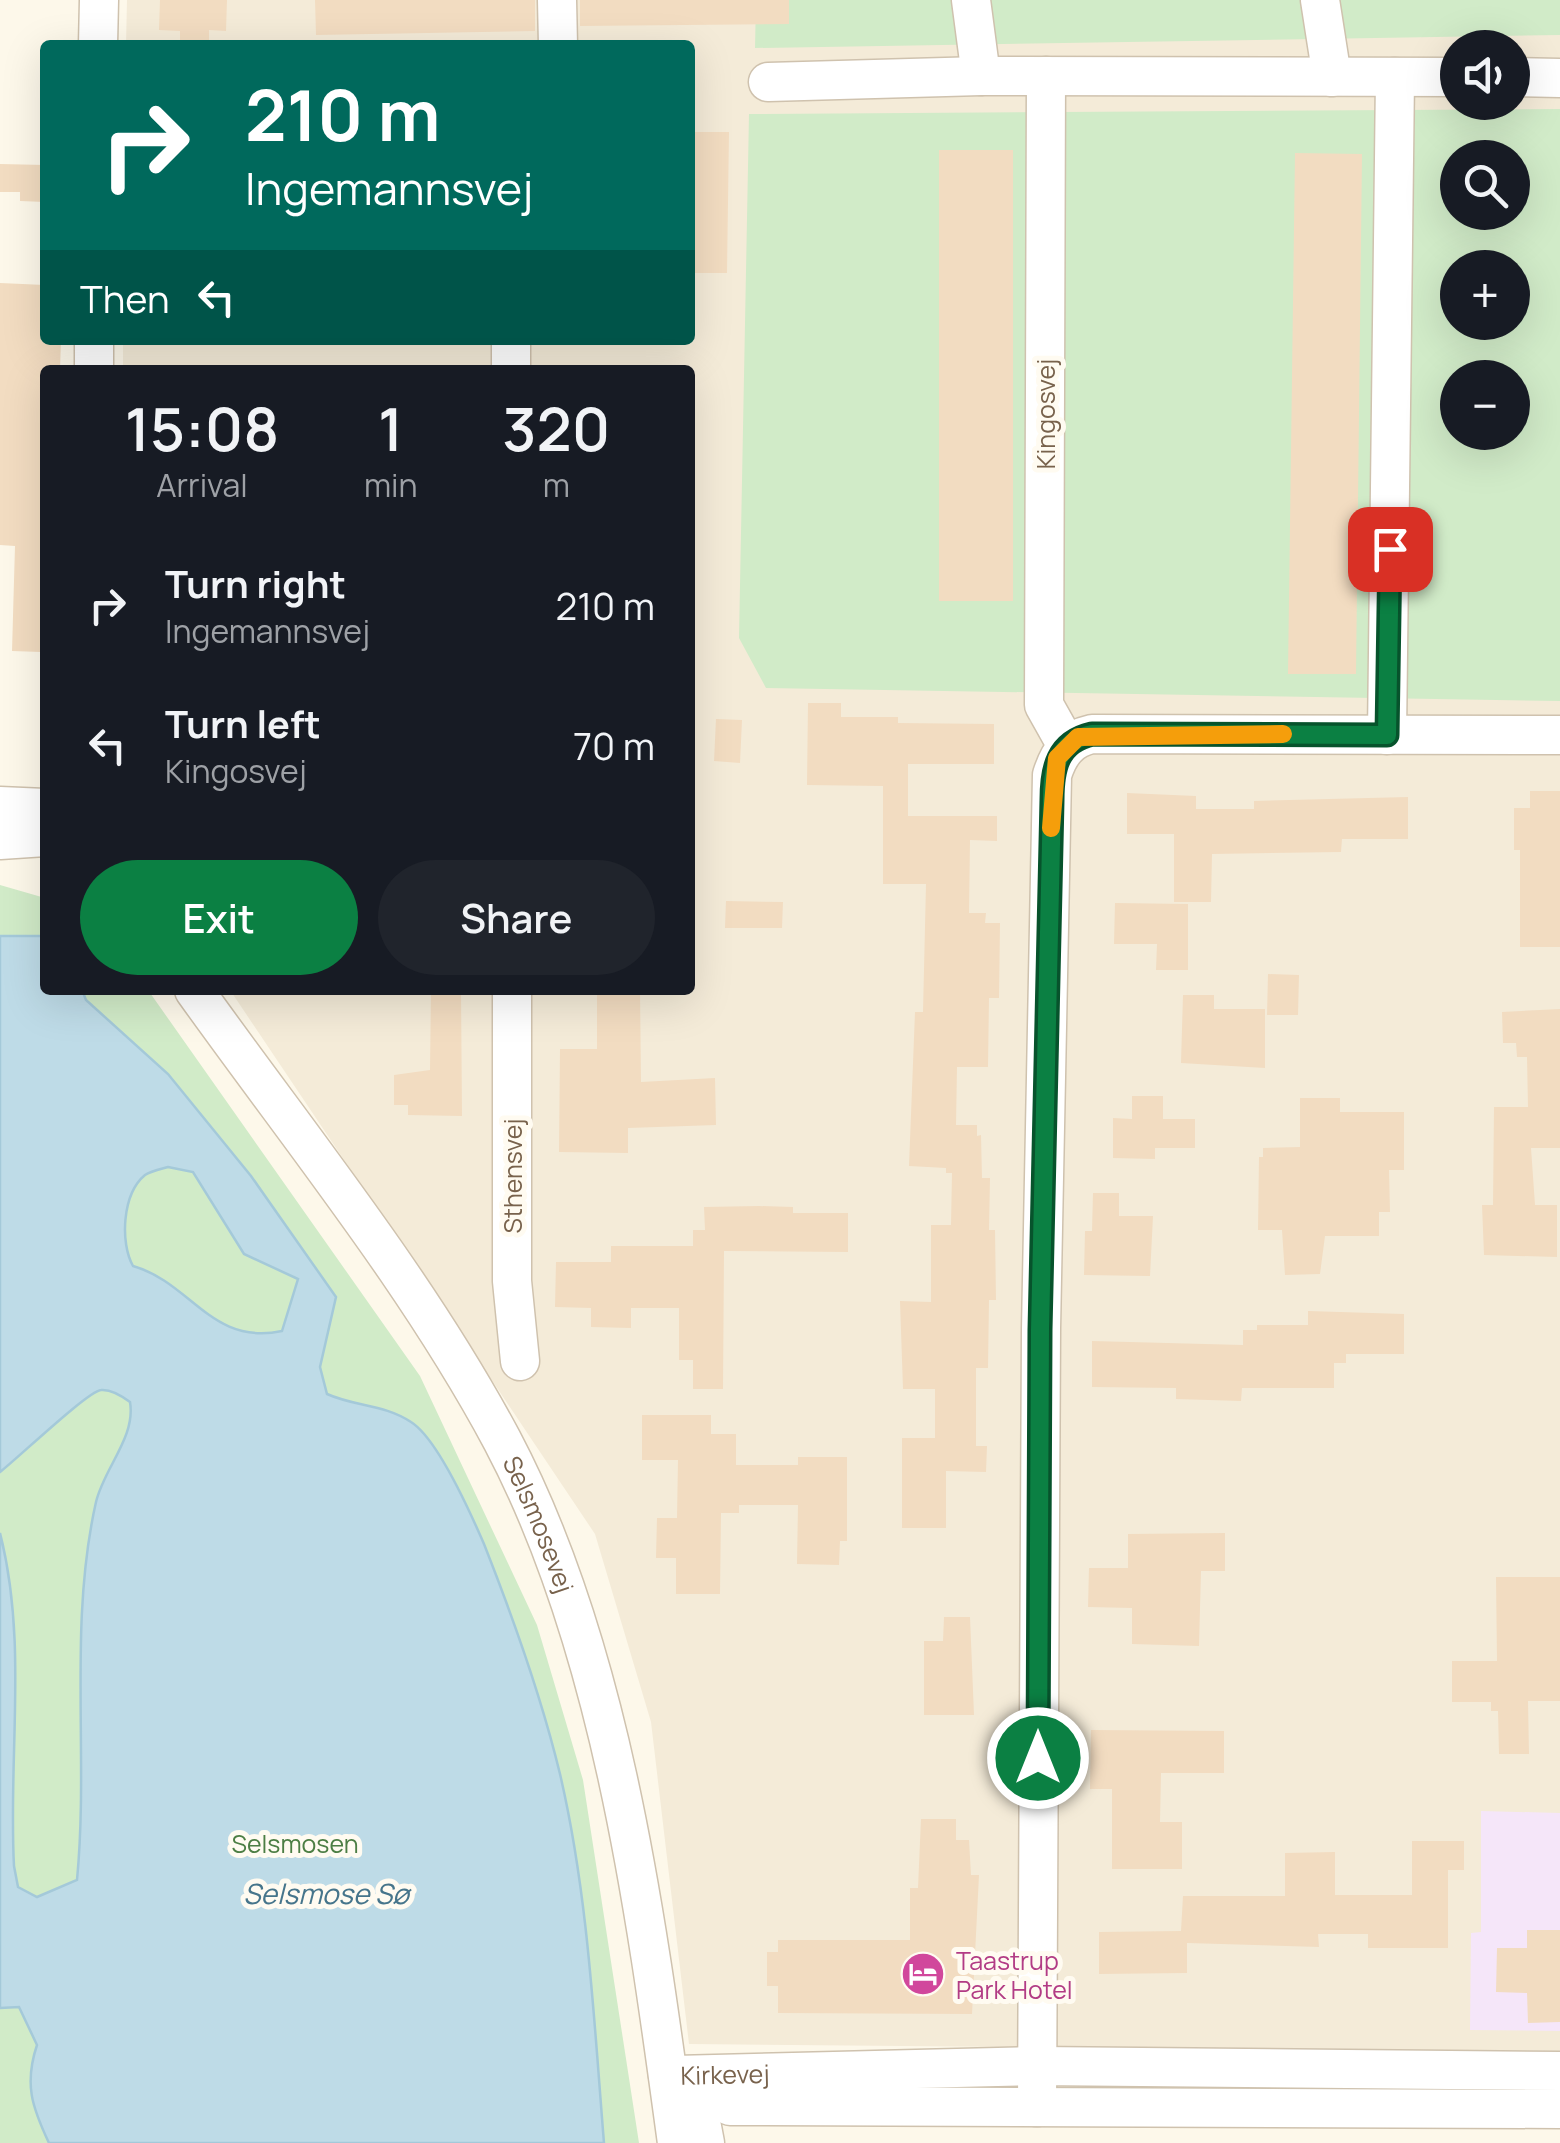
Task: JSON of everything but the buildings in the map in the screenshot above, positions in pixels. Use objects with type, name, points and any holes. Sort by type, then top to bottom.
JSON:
[{"type":"street","points":[[98,40],[99,0]]},
{"type":"street","points":[[557,0],[558,40]]},
{"type":"street","points":[[971,0],[981,76]]},
{"type":"street","points":[[1320,0],[1332,77]]},
{"type":"street","points":[[768,82],[981,76],[1440,77]]},
{"type":"street","name":"Kingosvej","points":[[1046,76],[1044,704],[1067,746]]},
{"type":"street","points":[[1387,735],[1395,77]]},
{"type":"street","points":[[1530,78],[1560,78]]},
{"type":"street","points":[[1037,2108],[1040,1330],[1052,775],[1067,746],[1092,734],[1560,735]]},
{"type":"street","points":[[0,806],[40,808]]},
{"type":"street","points":[[0,840],[40,837]]},
{"type":"street","name":"Selsmosevej","points":[[198,995],[432,1322],[502,1442],[567,1598],[612,1749],[677,2143]]},
{"type":"street","name":"Sthensvej","points":[[512,995],[512,1281],[520,1361]]},
{"type":"street","name":"Kirkevej","points":[[668,2075],[1037,2066],[1560,2070]]},
{"type":"street","points":[[668,2075],[702,2127],[705,2143]]},
{"type":"street","name":"Kirkevej","points":[[668,2075],[730,2106],[1560,2109]]},
{"type":"shaded area","points":[[127,0],[1560,0],[1560,2052],[689,2044],[651,1722],[595,1534],[233,995],[695,995],[695,365],[123,365],[123,345],[695,345],[695,40],[126,40]]},
{"type":"shaded area","points":[[1481,1811],[1560,1813],[1560,2031],[1470,2030],[1471,1933],[1481,1932]]},
{"type":"green space","points":[[756,0],[1560,0],[1560,35],[1530,35],[1530,30],[1440,30],[1440,37],[755,48]]},
{"type":"green space","points":[[1530,109],[1560,109],[1560,701],[766,688],[739,638],[749,114],[1440,110],[1440,120],[1530,120]]},
{"type":"green space","name":"Selsmose Sø","points":[[0,885],[40,897],[40,995],[152,995],[420,1376],[537,1625],[583,1780],[639,2143],[0,2143]]},
{"type":"water","name":"Selsmose Sø","points":[[0,936],[40,936],[40,995],[84,995],[168,1074],[251,1176],[336,1297],[320,1367],[327,1394],[391,1412],[411,1422],[432,1444],[453,1478],[495,1572],[526,1658],[560,1774],[584,1911],[604,2143],[49,2143],[32,2095],[31,2072],[37,2045],[19,2007],[0,2008],[0,1533],[8,1574],[15,1657],[14,1866],[18,1887],[37,1897],[77,1880],[81,1643],[88,1549],[100,1489],[124,1440],[131,1415],[130,1402],[101,1390],[0,1472]],"holes":[[[168,1167],[193,1172],[244,1254],[298,1279],[282,1331],[237,1330],[219,1322],[171,1285],[133,1266],[126,1245],[125,1219],[137,1183],[147,1174]]]},
{"type":"slow traffic","points":[[1051,828],[1052,775],[1057,758],[1078,737],[1283,734]]},
{"type":"place","name":"Taastrup Park Hotel","points":[[923,1974]]},
{"type":"route","points":[[1038,1758],[1040,1330],[1052,775],[1057,758],[1067,746],[1078,737],[1092,734],[1387,735],[1390,549]]},
{"type":"park label","name":"Selsmosen","points":[[295,1843]]}]
